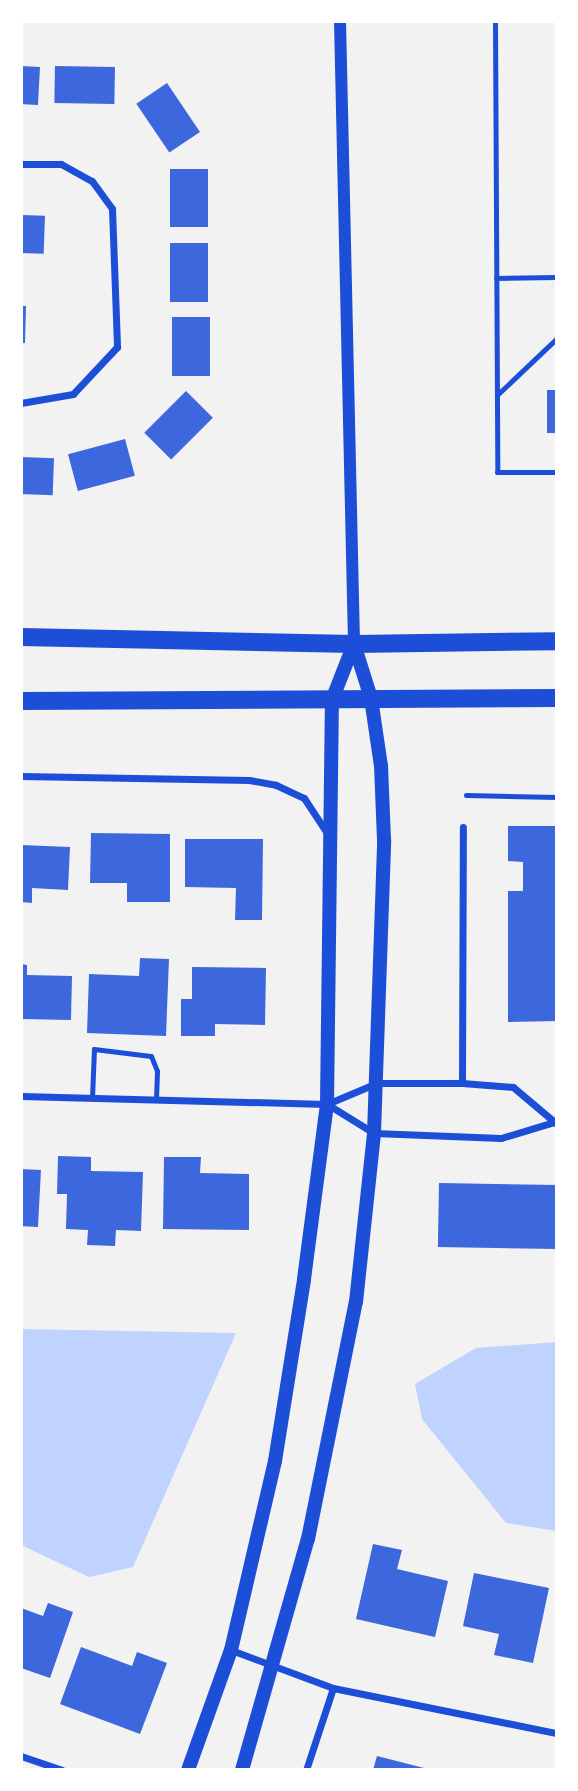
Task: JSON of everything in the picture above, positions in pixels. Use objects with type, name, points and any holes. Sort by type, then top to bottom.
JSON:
[{"type":"main road","points":[[21,637],[354,644],[557,641]]},
{"type":"main road","points":[[243,1770],[275,1666],[308,1539],[356,1301],[374,1133],[384,840],[381,766],[371,698],[354,644]]},
{"type":"main road","points":[[188,1770],[231,1650],[275,1461],[327,1104],[327,832],[332,700],[354,644]]},
{"type":"main road","points":[[21,701],[557,698]]},
{"type":"street","points":[[340,21],[354,644]]},
{"type":"street","points":[[21,164],[61,164],[92,181],[112,209],[117,347],[99,370],[73,394],[21,403]]},
{"type":"street","points":[[21,776],[249,780],[276,785],[304,798],[327,832]]},
{"type":"street","points":[[462,1083],[463,827]]},
{"type":"street","points":[[21,1097],[327,1104],[377,1083],[462,1083],[513,1087],[555,1123]]},
{"type":"street","points":[[327,1104],[374,1133],[501,1138],[555,1123]]},
{"type":"street","points":[[231,1650],[333,1688],[557,1733]]},
{"type":"street","points":[[306,1770],[333,1688]]},
{"type":"street","points":[[21,1756],[62,1770]]},
{"type":"lane","points":[[495,21],[497,472],[557,472]]},
{"type":"lane","points":[[496,278],[557,277]]},
{"type":"lane","points":[[497,395],[557,338]]},
{"type":"lane","points":[[92,1098],[94,1049],[151,1056],[157,1071],[156,1100]]},
{"type":"path","points":[[466,795],[557,797]]},
{"type":"water","points":[[21,1329],[236,1333],[133,1567],[89,1577],[21,1545]]},
{"type":"water","points":[[557,1342],[557,1531],[506,1523],[422,1419],[415,1384],[476,1348]]},
{"type":"building","points":[[21,66],[40,67],[38,105],[21,104]]},
{"type":"building","points":[[55,66],[115,67],[114,104],[54,103]]},
{"type":"building","points":[[167,83],[200,132],[169,153],[136,104]]},
{"type":"building","points":[[170,169],[208,169],[208,227],[170,227]]},
{"type":"building","points":[[21,215],[45,216],[44,254],[21,253]]},
{"type":"building","points":[[170,243],[208,243],[208,302],[170,302]]},
{"type":"building","points":[[21,306],[26,306],[25,343],[21,343]]},
{"type":"building","points":[[172,317],[210,317],[210,376],[172,376]]},
{"type":"building","points":[[547,390],[557,390],[557,433],[547,433]]},
{"type":"building","points":[[186,391],[213,418],[171,460],[144,433]]},
{"type":"building","points":[[125,439],[135,476],[78,491],[68,454]]},
{"type":"building","points":[[21,457],[54,458],[53,495],[21,494]]},
{"type":"building","points":[[508,826],[557,826],[557,1021],[508,1022],[508,891],[523,891],[523,862],[508,861]]},
{"type":"building","points":[[91,833],[170,834],[170,902],[127,902],[127,883],[90,883]]},
{"type":"building","points":[[185,839],[263,839],[262,920],[235,920],[236,888],[185,887]]},
{"type":"building","points":[[21,845],[70,847],[68,890],[32,888],[32,903],[21,902]]},
{"type":"building","points":[[140,958],[169,959],[166,1036],[87,1033],[89,974],[139,976]]},
{"type":"building","points":[[21,964],[27,965],[27,975],[72,976],[71,1020],[21,1019]]},
{"type":"building","points":[[192,967],[266,968],[265,1025],[215,1024],[215,1036],[181,1036],[181,999],[192,999]]},
{"type":"building","points":[[58,1156],[91,1157],[91,1171],[143,1172],[141,1231],[116,1230],[115,1246],[87,1245],[88,1230],[66,1229],[67,1194],[57,1194]]},
{"type":"building","points":[[164,1157],[201,1157],[200,1173],[249,1174],[249,1230],[163,1229]]},
{"type":"building","points":[[21,1169],[41,1170],[38,1227],[21,1226]]},
{"type":"building","points":[[439,1183],[557,1185],[556,1249],[438,1247]]},
{"type":"building","points":[[373,1544],[402,1550],[397,1569],[448,1581],[435,1637],[356,1619]]},
{"type":"building","points":[[474,1573],[549,1588],[533,1663],[494,1655],[499,1634],[463,1626]]},
{"type":"building","points":[[48,1603],[73,1612],[50,1678],[21,1668],[21,1608],[43,1616]]},
{"type":"building","points":[[81,1647],[132,1666],[137,1652],[167,1663],[140,1734],[60,1704]]},
{"type":"building","points":[[377,1756],[428,1769],[428,1770],[373,1770]]}]
